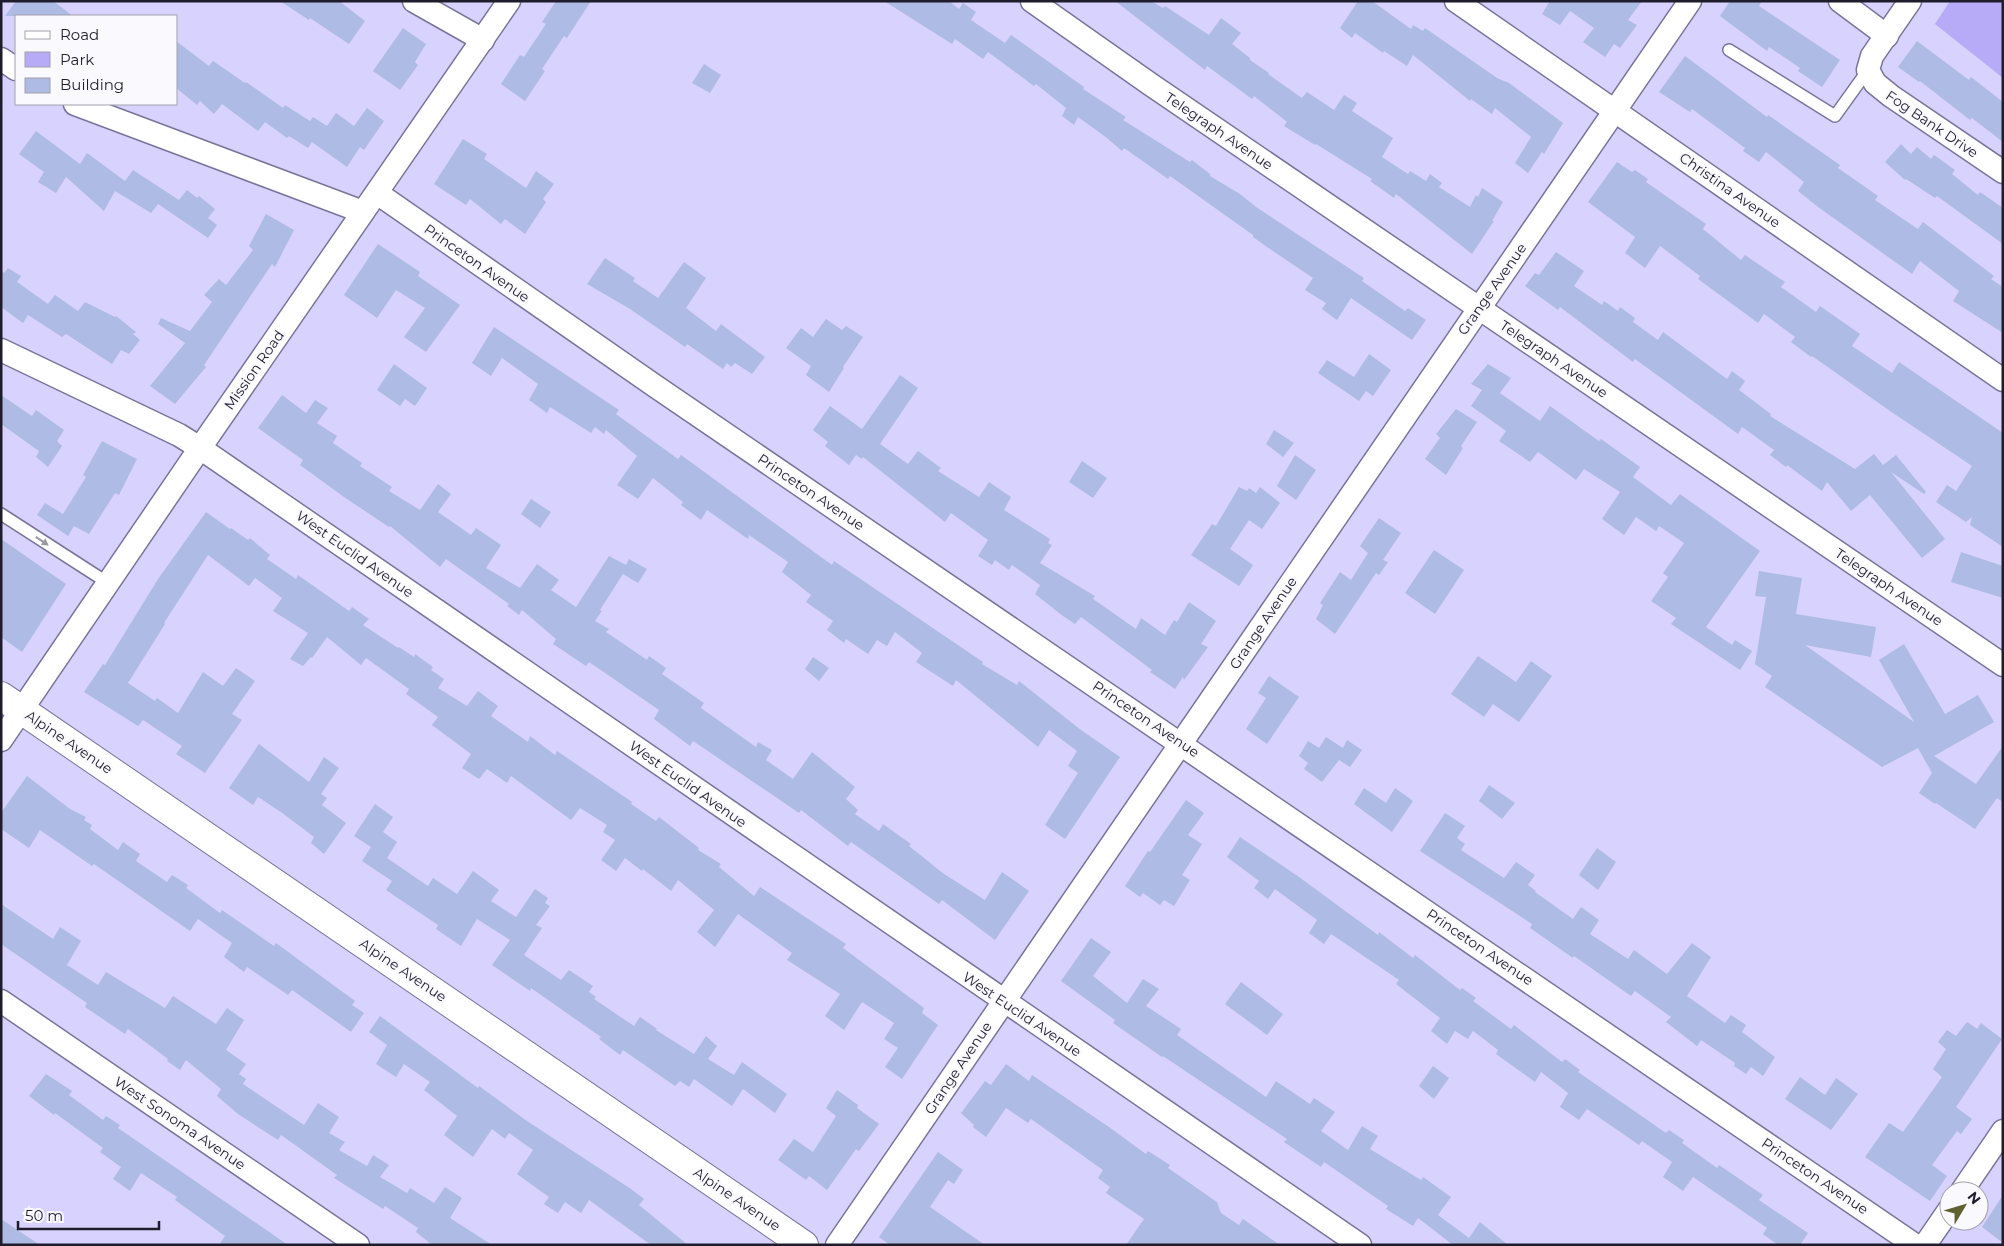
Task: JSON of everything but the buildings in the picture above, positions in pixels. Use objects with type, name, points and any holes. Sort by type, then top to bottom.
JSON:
[{"type":"street","points":[[414,1],[483,40]]},
{"type":"street","name":"Mission Road","points":[[1,740],[12,703],[108,583],[509,1]]},
{"type":"street","name":"Telegraph Avenue","points":[[1032,1],[1150,84],[2003,665]]},
{"type":"street","name":"Christina Avenue","points":[[1456,1],[2003,380]]},
{"type":"street","name":"Grange Avenue","points":[[837,1245],[1690,1]]},
{"type":"street","points":[[1840,1],[1887,36]]},
{"type":"street","points":[[1868,70],[1872,56],[1887,36],[1907,2]]},
{"type":"street","points":[[1,59],[15,68]]},
{"type":"street","name":"Fog Bank Drive","points":[[1868,70],[1875,83],[1891,96],[2003,172]]},
{"type":"street","points":[[78,105],[363,212]]},
{"type":"street","name":"Princeton Avenue","points":[[377,193],[663,391],[1915,1245]]},
{"type":"street","name":"West Euclid Avenue","points":[[1,350],[179,435],[200,448],[1360,1245]]},
{"type":"street","name":"Alpine Avenue","points":[[12,703],[804,1245]]},
{"type":"street","name":"West Sonoma Avenue","points":[[1,1001],[358,1245]]},
{"type":"street","points":[[1969,1181],[2003,1131]]},
{"type":"street","points":[[1925,1245],[1939,1225]]},
{"type":"lane","points":[[1729,50],[1836,116],[1868,70]]},
{"type":"lane","points":[[1,514],[108,583]]},
{"type":"green space","points":[[1950,1],[2003,1],[2003,78],[1935,24]]}]
